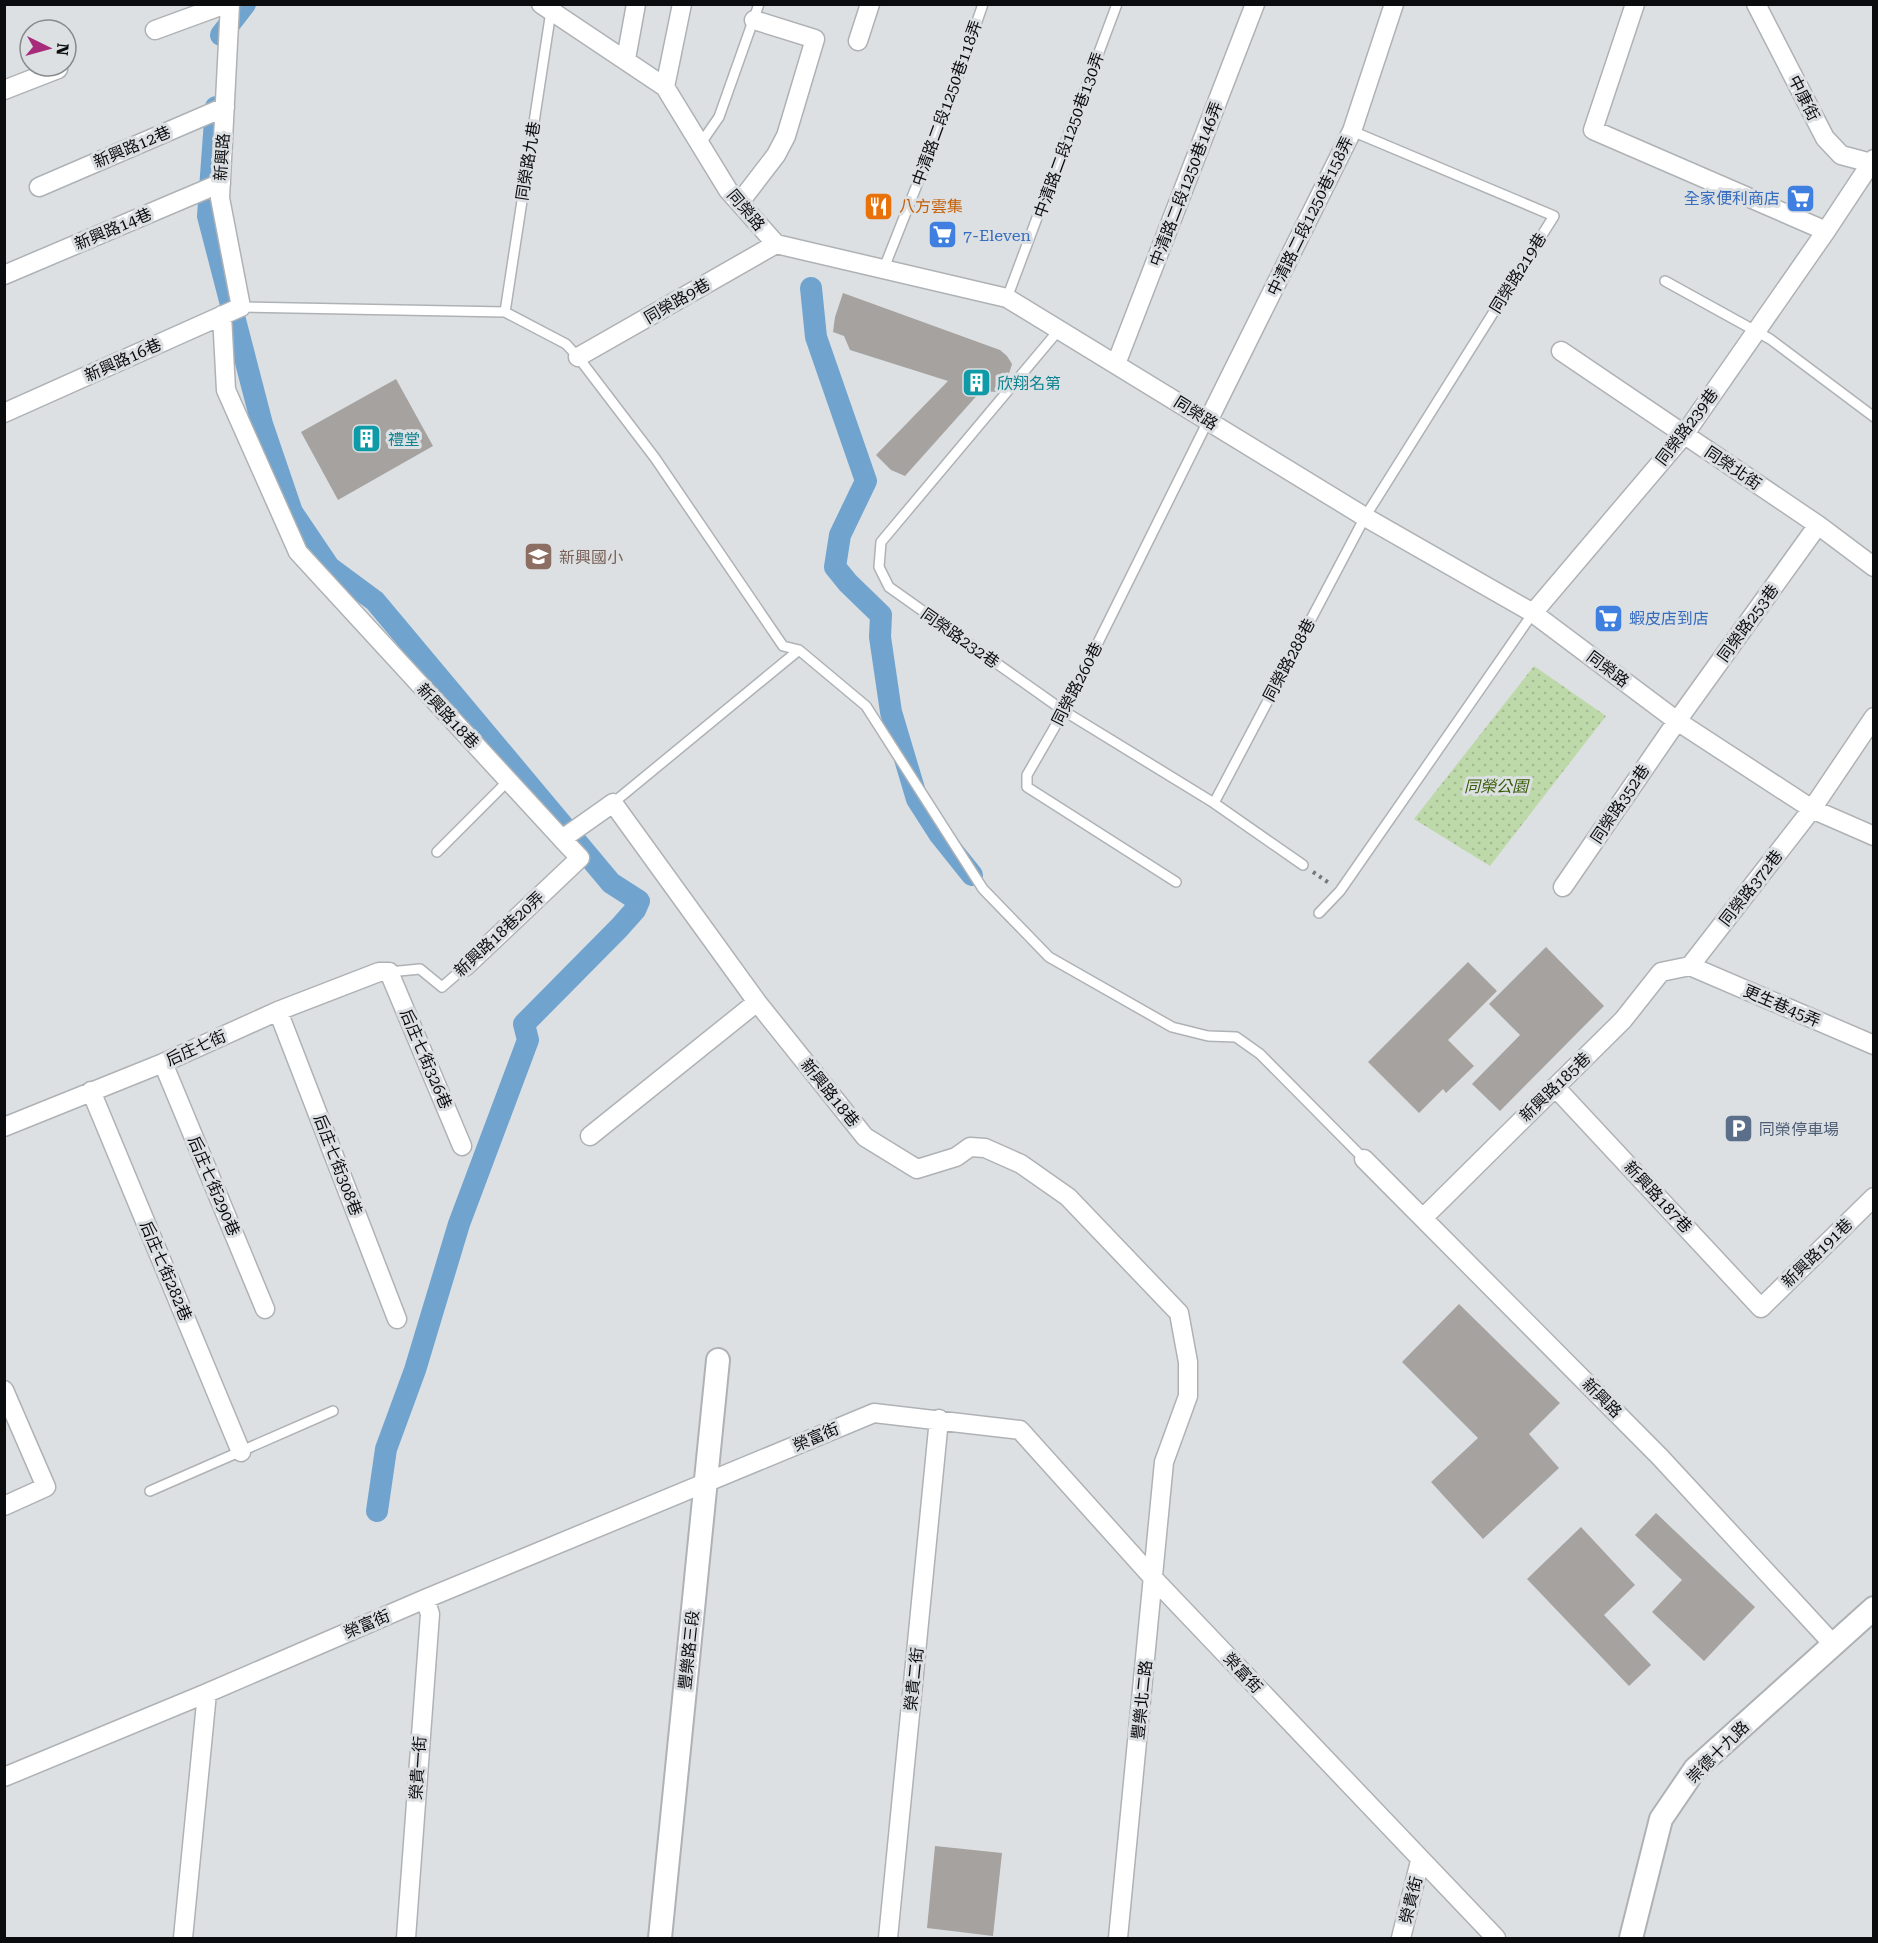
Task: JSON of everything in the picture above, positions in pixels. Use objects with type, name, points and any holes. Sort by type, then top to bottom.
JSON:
[{"type":"street","points":[[155,30],[225,4]]},
{"type":"street","name":"新興路","points":[[230,4],[220,198],[241,306]]},
{"type":"street","points":[[626,59],[636,4]]},
{"type":"street","points":[[665,87],[682,4]]},
{"type":"street","points":[[858,41],[870,4]]},
{"type":"street","name":"中清路二段1250巷146弄","points":[[1116,364],[1255,4]]},
{"type":"street","name":"中清路二段1250巷158弄","points":[[1208,421],[1352,131],[1394,4]]},
{"type":"street","points":[[1635,4],[1593,130],[1826,231]]},
{"type":"street","name":"中康街","points":[[1756,4],[1825,138],[1841,155],[1872,161]]},
{"type":"street","name":"同榮路","points":[[546,8],[665,87],[728,190],[776,244],[1007,298],[1365,517],[1533,612],[1677,721],[1812,809],[1874,836]]},
{"type":"street","points":[[740,202],[776,155],[786,136],[815,39],[756,12]]},
{"type":"street","points":[[4,90],[35,78]]},
{"type":"street","name":"新興路12巷","points":[[39,187],[225,107]]},
{"type":"street","name":"同榮路239巷","points":[[1533,612],[1684,435],[1872,161]]},
{"type":"street","name":"新興路14巷","points":[[4,275],[221,183]]},
{"type":"street","name":"同榮路9巷","points":[[578,357],[776,244]]},
{"type":"street","name":"新興路16巷","points":[[4,413],[241,306]]},
{"type":"street","name":"新興路18巷","points":[[222,315],[226,390],[298,552],[562,839]]},
{"type":"street","name":"同榮北街","points":[[1562,351],[1818,525],[1874,567]]},
{"type":"street","name":"同榮路253巷","points":[[1677,721],[1818,525]]},
{"type":"street","name":"同榮路372巷","points":[[1690,966],[1812,809],[1874,717]]},
{"type":"street","name":"同榮路352巷","points":[[1563,887],[1677,721]]},
{"type":"street","points":[[562,839],[613,803]]},
{"type":"street","name":"新興路18巷","points":[[613,803],[757,1002],[865,1137],[917,1169]]},
{"type":"street","name":"新興路18巷20弄","points":[[465,967],[579,858],[562,839]]},
{"type":"street","name":"更生巷45弄","points":[[1690,966],[1874,1045]]},
{"type":"street","name":"新興路185巷","points":[[1423,1218],[1623,1020],[1661,972],[1690,966]]},
{"type":"street","name":"后庄七街","points":[[4,1127],[163,1063],[278,1011],[379,972],[389,972]]},
{"type":"street","name":"后庄七街326巷","points":[[389,972],[462,1146]]},
{"type":"street","points":[[590,1136],[757,1002]]},
{"type":"street","name":"后庄七街308巷","points":[[278,1011],[397,1319]]},
{"type":"street","name":"后庄七街290巷","points":[[163,1063],[265,1309]]},
{"type":"street","name":"新興路187巷","points":[[1555,1087],[1761,1308]]},
{"type":"street","name":"后庄七街282巷","points":[[91,1091],[241,1452]]},
{"type":"street","name":"豐樂北二路","points":[[917,1169],[956,1157],[970,1147],[985,1148],[1021,1164],[1068,1197],[1179,1313],[1188,1362],[1188,1396],[1164,1462],[1118,1938]]},
{"type":"street","name":"新興路","points":[[1364,1159],[1660,1457],[1833,1644]]},
{"type":"street","name":"新興路191巷","points":[[1761,1308],[1874,1197]]},
{"type":"street","name":"豐樂路三段","points":[[660,1938],[718,1360]]},
{"type":"street","points":[[4,1390],[46,1487],[4,1506]]},
{"type":"street","name":"榮富街","points":[[4,1777],[874,1413],[939,1419],[1020,1430],[1154,1579],[1420,1861],[1496,1938]]},
{"type":"street","name":"榮貴二街","points":[[888,1938],[939,1419]]},
{"type":"street","name":"榮貴一街","points":[[406,1938],[430,1614],[425,1599]]},
{"type":"street","name":"崇德十九路","points":[[1631,1938],[1661,1819],[1695,1769],[1874,1608]]},
{"type":"street","points":[[183,1938],[207,1693]]},
{"type":"street","name":"榮貴街","points":[[1401,1938],[1420,1861]]},
{"type":"lane","name":"中清路二段1250巷118弄","points":[[884,268],[945,114],[983,4]]},
{"type":"lane","name":"中清路二段1250巷130弄","points":[[1007,298],[1117,4]]},
{"type":"lane","name":"同榮路九巷","points":[[505,312],[546,8]]},
{"type":"lane","points":[[700,142],[719,117],[756,12]]},
{"type":"lane","name":"同榮路219巷","points":[[1352,131],[1554,216],[1365,517]]},
{"type":"lane","points":[[1665,281],[1770,339],[1874,417]]},
{"type":"lane","points":[[241,306],[505,312],[566,344],[655,458],[783,646],[799,650],[866,706],[983,889],[1049,957],[1172,1027],[1208,1036],[1236,1037],[1260,1054],[1364,1159]]},
{"type":"lane","name":"同榮路232巷","points":[[1058,331],[881,542],[879,567],[889,587],[1064,711],[1214,803],[1303,865]]},
{"type":"lane","name":"同榮路260巷","points":[[1176,882],[1027,787],[1027,775],[1064,711],[1208,421]]},
{"type":"lane","name":"同榮路288巷","points":[[1214,803],[1365,517]]},
{"type":"lane","points":[[1320,913],[1340,891],[1533,612]]},
{"type":"lane","points":[[613,803],[799,650]]},
{"type":"lane","points":[[437,852],[508,781]]},
{"type":"lane","name":"新興路18巷20弄","points":[[389,972],[420,969],[442,987],[465,967]]},
{"type":"lane","points":[[150,1491],[333,1411]]},
{"type":"path","points":[[1303,865],[1340,891]]},
{"type":"green space","name":"同榮公園","points":[[1534,666],[1606,716],[1490,866],[1414,819]]},
{"type":"building","name":"欣翔名第","points":[[843,293],[1000,350],[1012,364],[1006,383],[998,392],[981,391],[905,476],[891,470],[876,455],[948,381],[850,350],[844,336],[833,332]]},
{"type":"building","name":"禮堂","points":[[396,379],[433,446],[338,500],[301,432]]},
{"type":"building","points":[[1546,947],[1604,1006],[1500,1111],[1472,1084],[1520,1035],[1489,1004]]},
{"type":"building","points":[[1468,962],[1497,991],[1448,1040],[1474,1066],[1446,1093],[1443,1089],[1419,1113],[1368,1062]]},
{"type":"building","points":[[1459,1304],[1560,1403],[1529,1434],[1559,1468],[1483,1539],[1431,1482],[1478,1438],[1402,1362]]},
{"type":"building","points":[[1656,1513],[1755,1607],[1704,1661],[1652,1612],[1682,1580],[1635,1535]]},
{"type":"building","points":[[1581,1527],[1635,1585],[1604,1615],[1651,1665],[1629,1686],[1527,1579]]},
{"type":"building","points":[[935,1846],[1002,1853],[993,1936],[927,1928]]},
{"type":"waterway","points":[[221,35],[245,4]]},
{"type":"waterway","points":[[216,107],[208,216],[262,424],[292,512],[329,567],[375,601],[611,883],[639,901],[635,910],[619,928],[524,1024],[528,1040],[459,1224],[415,1370],[386,1449],[377,1511]]},
{"type":"waterway","points":[[811,288],[816,337],[866,481],[840,535],[835,567],[881,615],[880,637],[891,712],[917,799],[940,835],[972,875]]},
{"type":"place","name":"全家便利商店","points":[[1801,198]]},
{"type":"place","name":"八方雲集","points":[[878,206]]},
{"type":"place","name":"7-Eleven","points":[[942,235]]},
{"type":"place","name":"欣翔名第","points":[[976,383]]},
{"type":"place","name":"禮堂","points":[[367,439]]},
{"type":"place","name":"新興國小","points":[[538,557]]},
{"type":"place","name":"蝦皮店到店","points":[[1608,618]]},
{"type":"place","name":"同榮停車場","points":[[1738,1129]]}]
